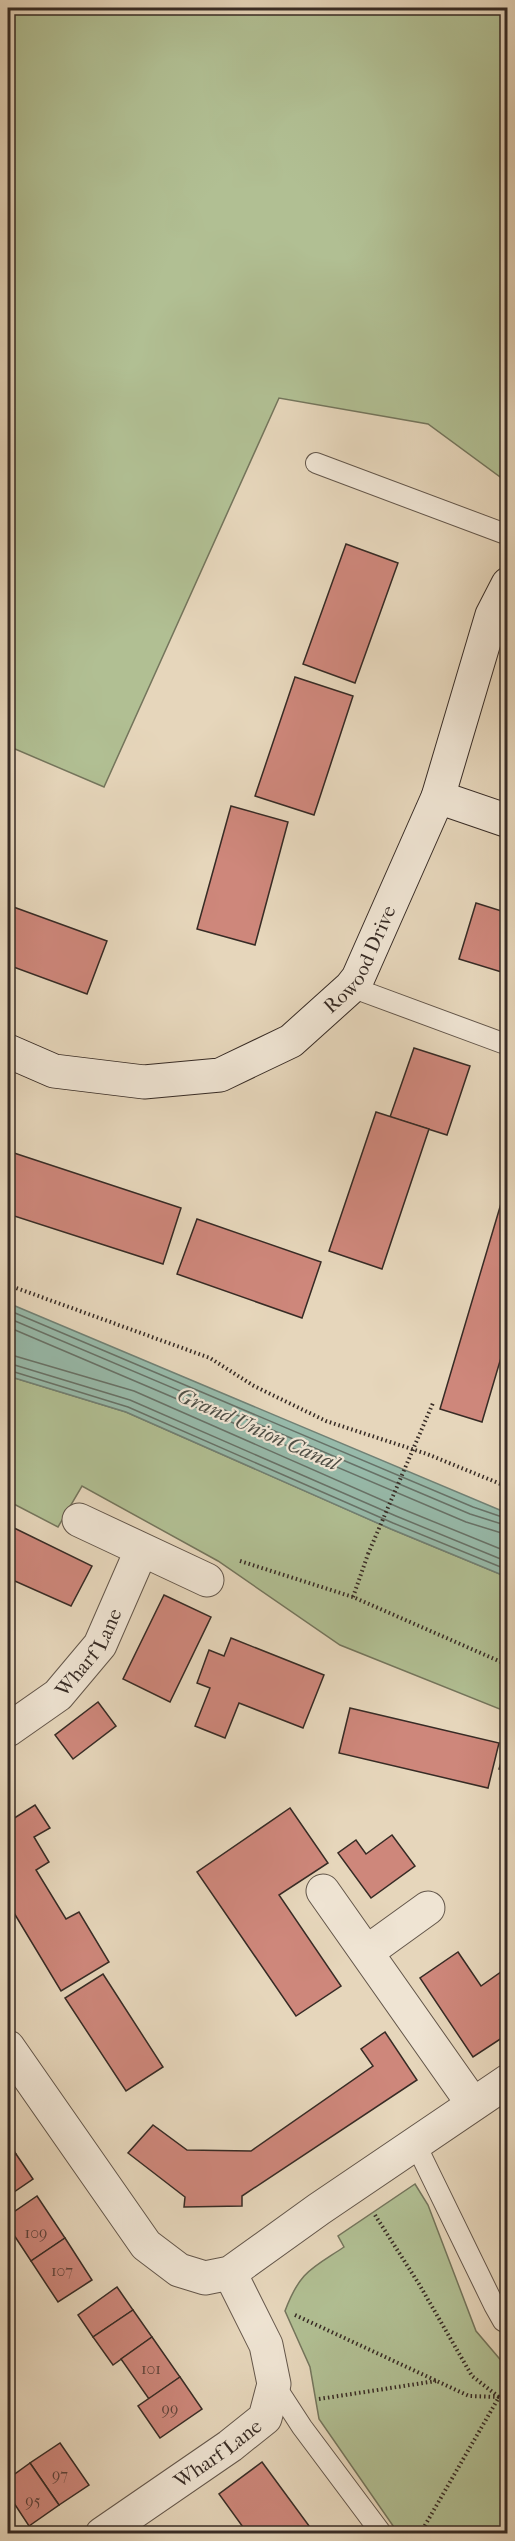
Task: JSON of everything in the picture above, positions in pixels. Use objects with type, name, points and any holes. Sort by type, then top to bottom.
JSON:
[{"type":"street","name":"Rowood Drive","points":[[8,1051],[54,1071],[144,1082],[220,1075],[291,1041],[351,987],[358,978],[438,797],[492,615],[507,584]]},
{"type":"street","points":[[438,797],[507,821]]},
{"type":"street","points":[[79,1520],[207,1580]]},
{"type":"street","name":"Wharf Lane","points":[[8,1730],[58,1695],[100,1645],[141,1551]]},
{"type":"street","points":[[323,1891],[473,2104]]},
{"type":"street","points":[[367,1952],[428,1908]]},
{"type":"street","points":[[8,2047],[147,2245],[179,2270],[205,2278],[231,2273],[355,2184],[507,2081]]},
{"type":"street","name":"Wharf Lane","points":[[102,2534],[230,2446],[265,2418],[281,2394],[266,2345],[231,2273]]},
{"type":"lane","points":[[316,463],[507,535]]},
{"type":"lane","points":[[351,987],[507,1045]]},
{"type":"lane","points":[[415,2143],[494,2305],[507,2324]]},
{"type":"lane","points":[[281,2394],[382,2534]]},
{"type":"path","points":[[8,1285],[210,1358],[254,1386],[326,1421],[427,1454],[507,1487]]},
{"type":"path","points":[[352,1597],[368,1554],[433,1403]]},
{"type":"path","points":[[207,1580],[225,1556],[352,1597],[507,1665]]},
{"type":"path","points":[[355,2184],[419,2284],[472,2376],[499,2397]]},
{"type":"path","points":[[247,2306],[285,2311],[469,2396],[507,2397]]},
{"type":"path","points":[[281,2394],[437,2381]]},
{"type":"path","points":[[420,2534],[499,2397]]},
{"type":"shaded area","points":[[8,8],[507,8],[507,482],[428,424],[279,398],[104,787],[8,746]]},
{"type":"shaded area","points":[[8,1376],[126,1412],[391,1529],[507,1577],[507,1712],[340,1645],[218,1561],[82,1486],[58,1527],[8,1501]]},
{"type":"shaded area","points":[[415,2184],[428,2205],[476,2331],[504,2364],[507,2364],[508,2525],[505,2533],[398,2533],[319,2419],[310,2367],[285,2311],[296,2287],[308,2272],[344,2247],[338,2236]]},
{"type":"water","name":"Grand Union Canal","points":[[8,1303],[507,1513],[507,1577],[391,1529],[126,1412],[8,1376]]},
{"type":"building","points":[[346,544],[398,563],[355,683],[303,664]]},
{"type":"building","points":[[295,677],[353,696],[314,815],[255,796]]},
{"type":"building","points":[[231,806],[288,822],[255,945],[197,929]]},
{"type":"building","points":[[476,903],[508,913],[508,974],[459,959]]},
{"type":"building","points":[[8,905],[107,941],[87,994],[8,965]]},
{"type":"building","points":[[414,1048],[470,1066],[447,1135],[390,1117]]},
{"type":"building","points":[[376,1112],[429,1129],[382,1269],[329,1251]]},
{"type":"building","points":[[11,1152],[181,1208],[163,1264],[8,1214],[8,1162]]},
{"type":"building","points":[[508,1180],[508,1334],[482,1422],[440,1409]]},
{"type":"building","points":[[197,1219],[321,1262],[302,1318],[177,1274]]},
{"type":"building","points":[[8,1525],[92,1566],[71,1606],[8,1578]]},
{"type":"building","points":[[164,1595],[211,1617],[170,1702],[123,1679]]},
{"type":"building","points":[[231,1638],[324,1675],[303,1728],[239,1703],[225,1738],[195,1726],[210,1688],[197,1683],[209,1650],[224,1656]]},
{"type":"building","points":[[98,1702],[116,1726],[73,1759],[55,1735]]},
{"type":"building","points":[[350,1708],[499,1743],[488,1788],[339,1753]]},
{"type":"building","points":[[508,1739],[508,1772],[499,1769]]},
{"type":"building","points":[[35,1805],[50,1828],[34,1837],[49,1862],[36,1870],[66,1919],[79,1912],[109,1962],[61,1991],[8,1903],[8,1822]]},
{"type":"building","points":[[290,1808],[328,1863],[279,1895],[341,1986],[296,2016],[197,1872]]},
{"type":"building","points":[[392,1835],[415,1866],[371,1898],[338,1853],[356,1840],[366,1854]]},
{"type":"building","points":[[458,1952],[481,1986],[508,1967],[508,2034],[473,2057],[420,1978]]},
{"type":"building","points":[[103,1974],[163,2067],[126,2091],[65,1998]]},
{"type":"building","points":[[385,2032],[417,2080],[242,2196],[242,2206],[184,2207],[185,2197],[128,2153],[153,2125],[187,2150],[251,2151],[373,2066],[361,2049]]},
{"type":"building","points":[[8,2141],[16,2154],[8,2160]]},
{"type":"building","points":[[16,2154],[33,2179],[8,2196],[8,2160]]},
{"type":"building","points":[[37,2196],[65,2238],[31,2261],[8,2226],[8,2216]]},
{"type":"building","points":[[65,2238],[92,2280],[58,2302],[31,2261]]},
{"type":"building","points":[[117,2287],[133,2310],[93,2337],[78,2315]]},
{"type":"building","points":[[133,2310],[152,2337],[113,2365],[93,2337]]},
{"type":"building","points":[[152,2337],[180,2377],[149,2399],[121,2359]]},
{"type":"building","points":[[180,2377],[202,2409],[160,2438],[138,2406]]},
{"type":"building","points":[[60,2443],[89,2485],[59,2505],[30,2463]]},
{"type":"building","points":[[262,2462],[315,2534],[248,2534],[219,2494]]},
{"type":"building","points":[[30,2463],[59,2505],[29,2526],[8,2494],[8,2479]]}]
